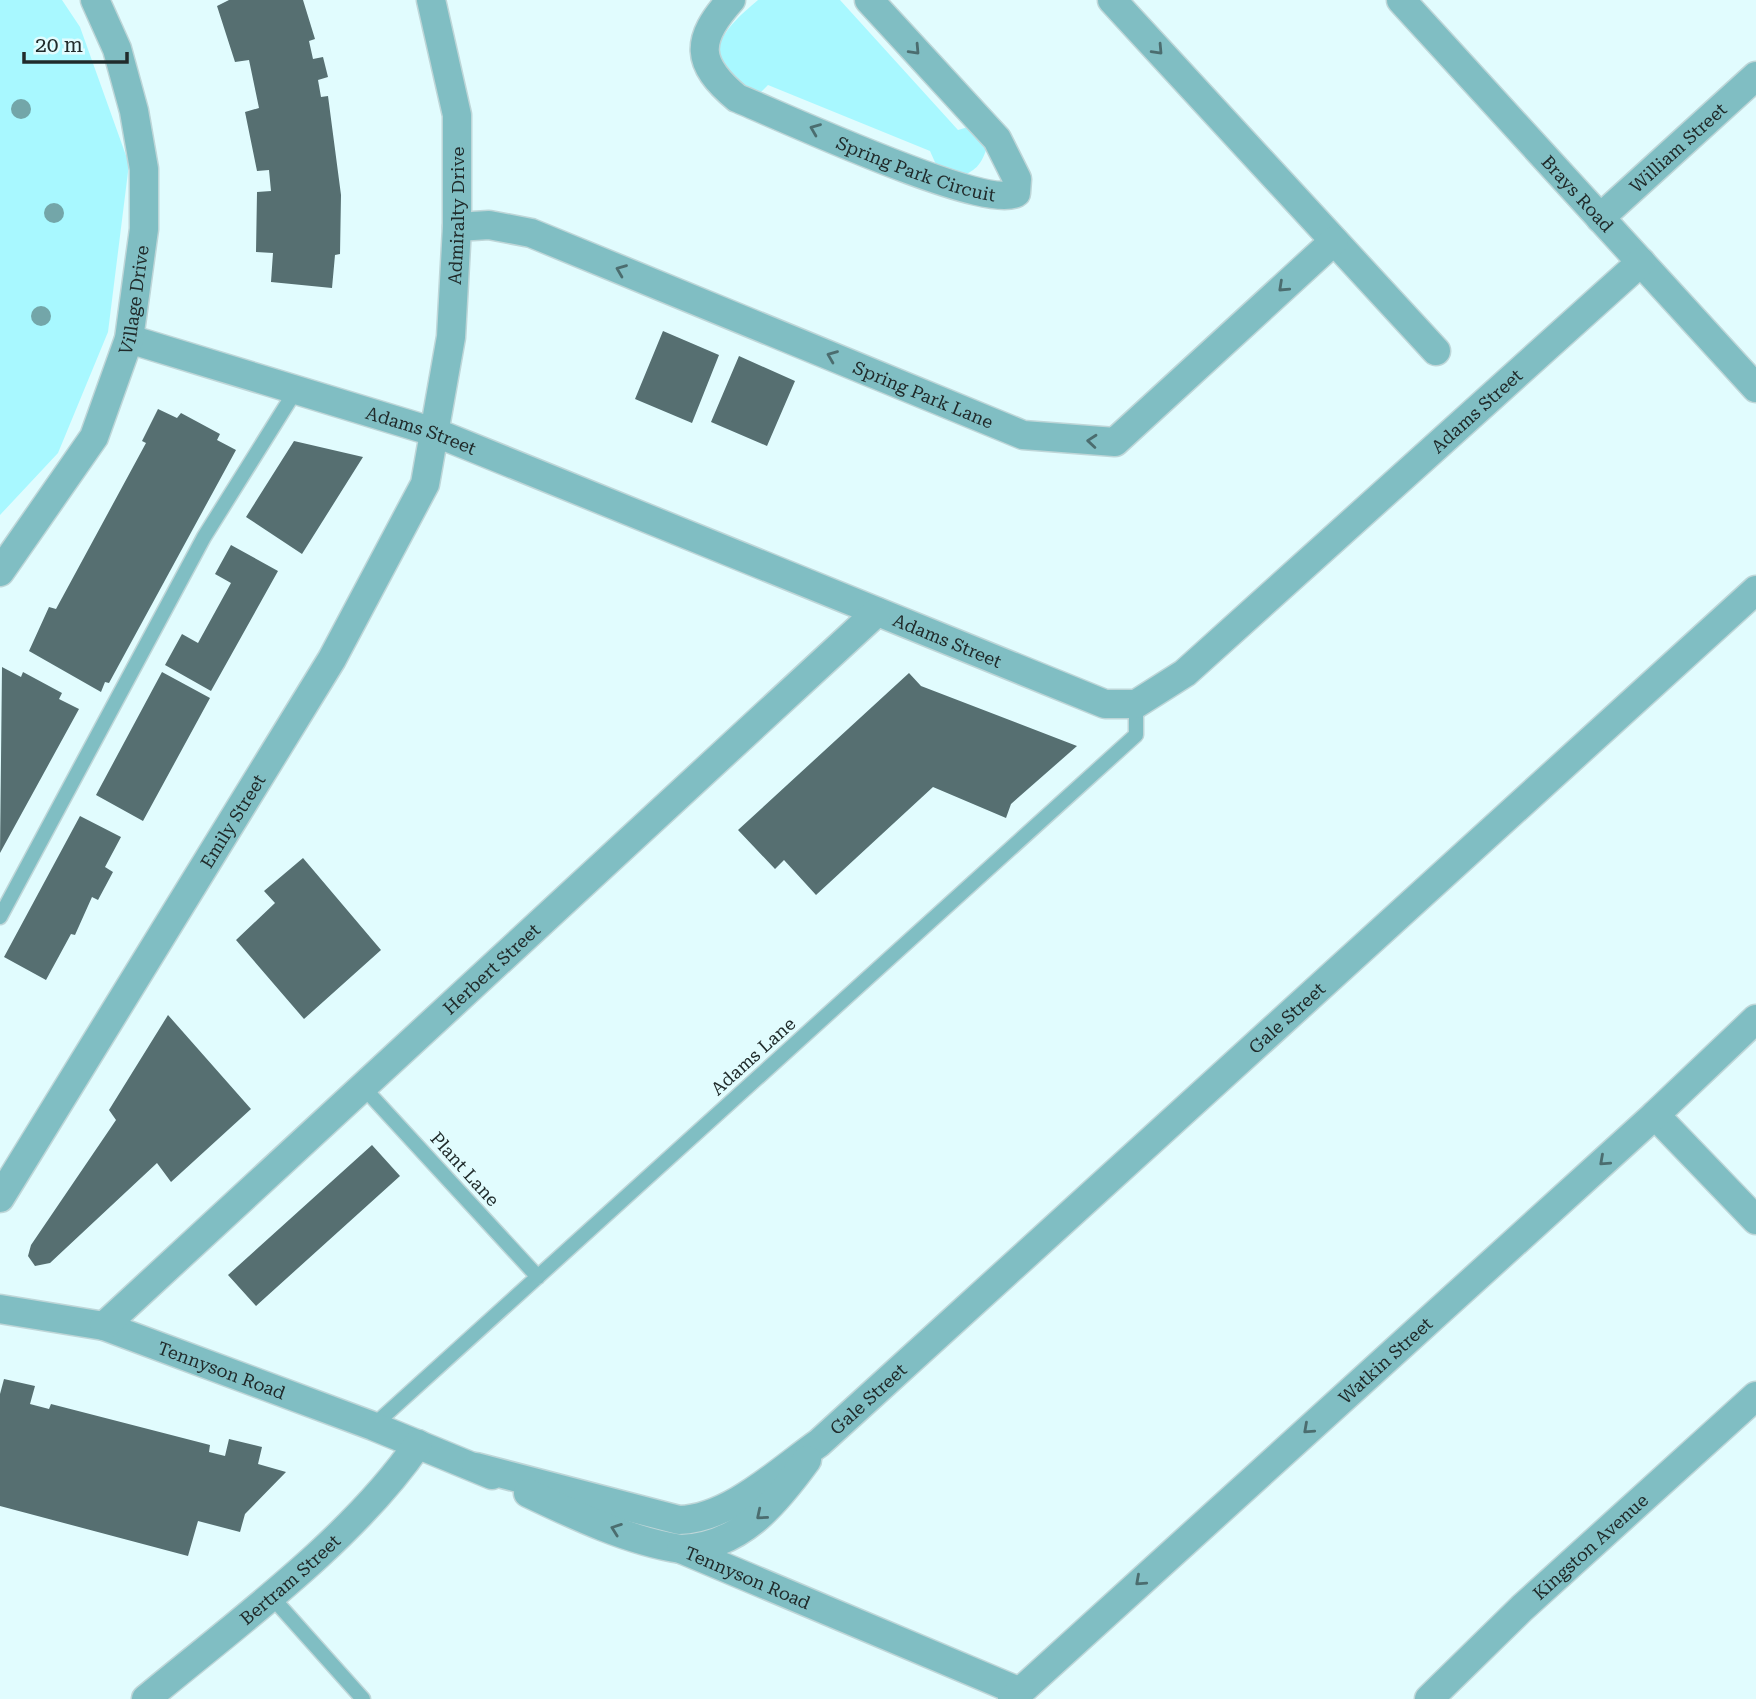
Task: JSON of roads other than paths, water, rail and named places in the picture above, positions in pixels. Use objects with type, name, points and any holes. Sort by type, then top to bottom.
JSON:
[{"type":"street","name":"Village Drive","points":[[0,572],[94,437],[129,339],[144,229],[144,169],[134,111],[117,49],[95,0]]},
{"type":"street","name":"Admiralty Drive","points":[[431,0],[457,115],[457,227],[451,337],[435,432]]},
{"type":"street","name":"Spring Park Circuit","points":[[731,0],[705,36],[705,54],[711,72],[737,98],[953,186],[1000,197],[1016,193],[1017,179],[997,139],[869,0]]},
{"type":"street","points":[[1112,0],[1436,351]]},
{"type":"street","name":"Brays Road","points":[[1401,0],[1756,388]]},
{"type":"street","name":"William Street","points":[[1600,218],[1756,76]]},
{"type":"street","name":"Spring Park Lane","points":[[457,227],[489,225],[531,233],[1023,435],[1115,443],[1334,241]]},
{"type":"street","name":"Adams Street","points":[[129,339],[435,432],[1105,704],[1136,704],[1185,673],[1641,262]]},
{"type":"street","name":"Emily Street","points":[[2,1190],[332,659],[425,484],[435,432]]},
{"type":"street","name":"Gale Street","points":[[679,1520],[698,1520],[729,1507],[819,1443],[1756,590]]},
{"type":"street","name":"Herbert Street","points":[[104,1326],[877,612]]},
{"type":"street","name":"Watkin Street","points":[[1015,1695],[1655,1115],[1756,1019]]},
{"type":"street","points":[[1655,1115],[1756,1220]]},
{"type":"street","name":"Tennyson Road","points":[[0,1309],[104,1326],[373,1426],[476,1467],[570,1513],[650,1542],[681,1549],[1015,1695]]},
{"type":"street","name":"Kingston Avenue","points":[[1429,1699],[1522,1608],[1756,1396]]},
{"type":"street","name":"Gale Street","points":[[681,1549],[701,1548],[721,1542],[754,1521],[777,1501],[819,1443]]},
{"type":"street","name":"Bertram Street","points":[[146,1699],[270,1595],[385,1490],[418,1444]]},
{"type":"street","name":"Tennyson Road","points":[[476,1467],[679,1520]]},
{"type":"lane","points":[[0,917],[204,537],[296,390]]},
{"type":"lane","name":"Adams Lane","points":[[373,1426],[1136,735],[1136,704]]},
{"type":"lane","name":"Plant Lane","points":[[363,1087],[538,1277]]},
{"type":"lane","points":[[270,1595],[363,1699]]}]
